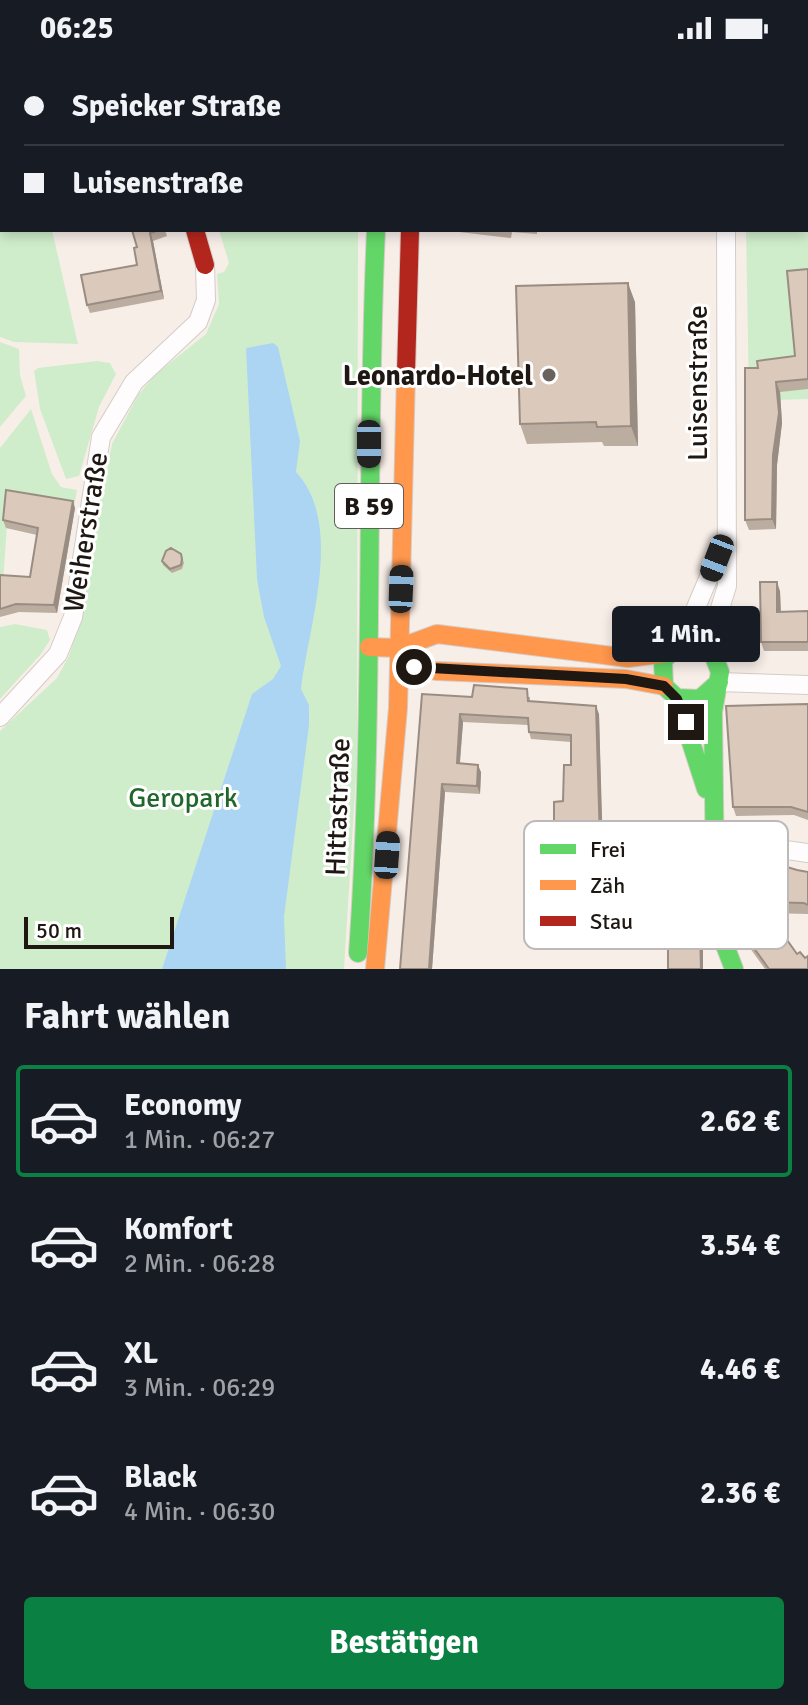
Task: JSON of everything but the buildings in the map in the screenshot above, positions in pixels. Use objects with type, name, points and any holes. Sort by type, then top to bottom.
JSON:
[{"type":"main road","points":[[196,232],[205,265]]},
{"type":"main road","name":"B 59","points":[[369,647],[370,316],[376,232]]},
{"type":"main road","name":"B 59","points":[[399,648],[410,232]]},
{"type":"main road","points":[[369,647],[399,648],[416,639],[437,634],[628,658],[690,642],[708,647],[720,663],[713,712],[716,821]]},
{"type":"main road","name":"Hittastraße","points":[[356,969],[363,880],[369,647]]},
{"type":"main road","points":[[399,648],[414,667],[436,671],[626,679],[697,701],[714,691],[719,682]]},
{"type":"main road","name":"Hittastraße","points":[[375,969],[398,708],[399,648]]},
{"type":"main road","points":[[674,648],[660,669],[703,775],[712,821]]},
{"type":"main road","points":[[724,949],[734,969]]},
{"type":"street","name":"Luisenstraße","points":[[708,647],[727,586],[726,232]]},
{"type":"street","name":"Weiherstraße","points":[[0,717],[58,654],[73,617],[101,437],[134,382],[198,322],[206,300],[205,265]]},
{"type":"street","name":"Luisenstraße","points":[[674,648],[726,536]]},
{"type":"street","points":[[719,682],[755,686],[808,685]]},
{"type":"street","points":[[788,850],[808,853]]},
{"type":"green space","points":[[0,232],[52,232],[78,344],[14,342],[0,337]]},
{"type":"green space","name":"Geropark","points":[[220,232],[358,232],[357,760],[344,969],[0,969],[0,731],[57,678],[69,656],[78,627],[112,444],[138,395],[156,374],[206,334],[219,304],[217,274],[224,272],[229,263]]},
{"type":"green space","points":[[746,232],[808,232],[808,399],[749,401]]},
{"type":"green space","points":[[0,342],[19,349],[20,375],[26,396],[0,427]]},
{"type":"green space","points":[[97,361],[110,363],[116,374],[99,407],[79,476],[66,479],[40,409],[34,371]]},
{"type":"green space","points":[[31,409],[52,474],[61,487],[77,490],[74,507],[9,495],[3,583],[0,584],[0,448]]},
{"type":"green space","points":[[15,624],[47,630],[50,640],[0,699],[0,627]]},
{"type":"water","points":[[273,343],[278,347],[300,441],[296,472],[311,494],[321,547],[320,577],[301,689],[309,705],[309,725],[284,917],[286,969],[162,969],[252,694],[273,679],[281,666],[264,617],[257,579],[246,348]]},
{"type":"traffic: fast","points":[[358,953],[366,772],[376,232]]},
{"type":"traffic: fast","points":[[684,644],[704,646],[711,649],[720,672],[718,683],[700,699],[677,698],[664,686],[663,661],[684,644]]},
{"type":"traffic: fast","points":[[714,821],[713,712],[718,683]]},
{"type":"traffic: fast","points":[[677,699],[706,789]]},
{"type":"traffic: fast","points":[[726,949],[734,969]]},
{"type":"traffic: slow","points":[[375,969],[398,708],[406,372]]},
{"type":"traffic: slow","points":[[369,647],[399,648],[437,634],[628,658],[667,653]]},
{"type":"traffic: slow","points":[[399,648],[414,667],[436,671],[626,679],[664,686]]},
{"type":"traffic: jam","points":[[196,232],[205,265]]},
{"type":"traffic: jam","points":[[406,372],[410,232]]},
{"type":"place","name":"Leonardo-Hotel","points":[[549,375]]},
{"type":"route","points":[[414,667],[436,671],[626,679],[664,686],[677,699],[686,722]]}]
